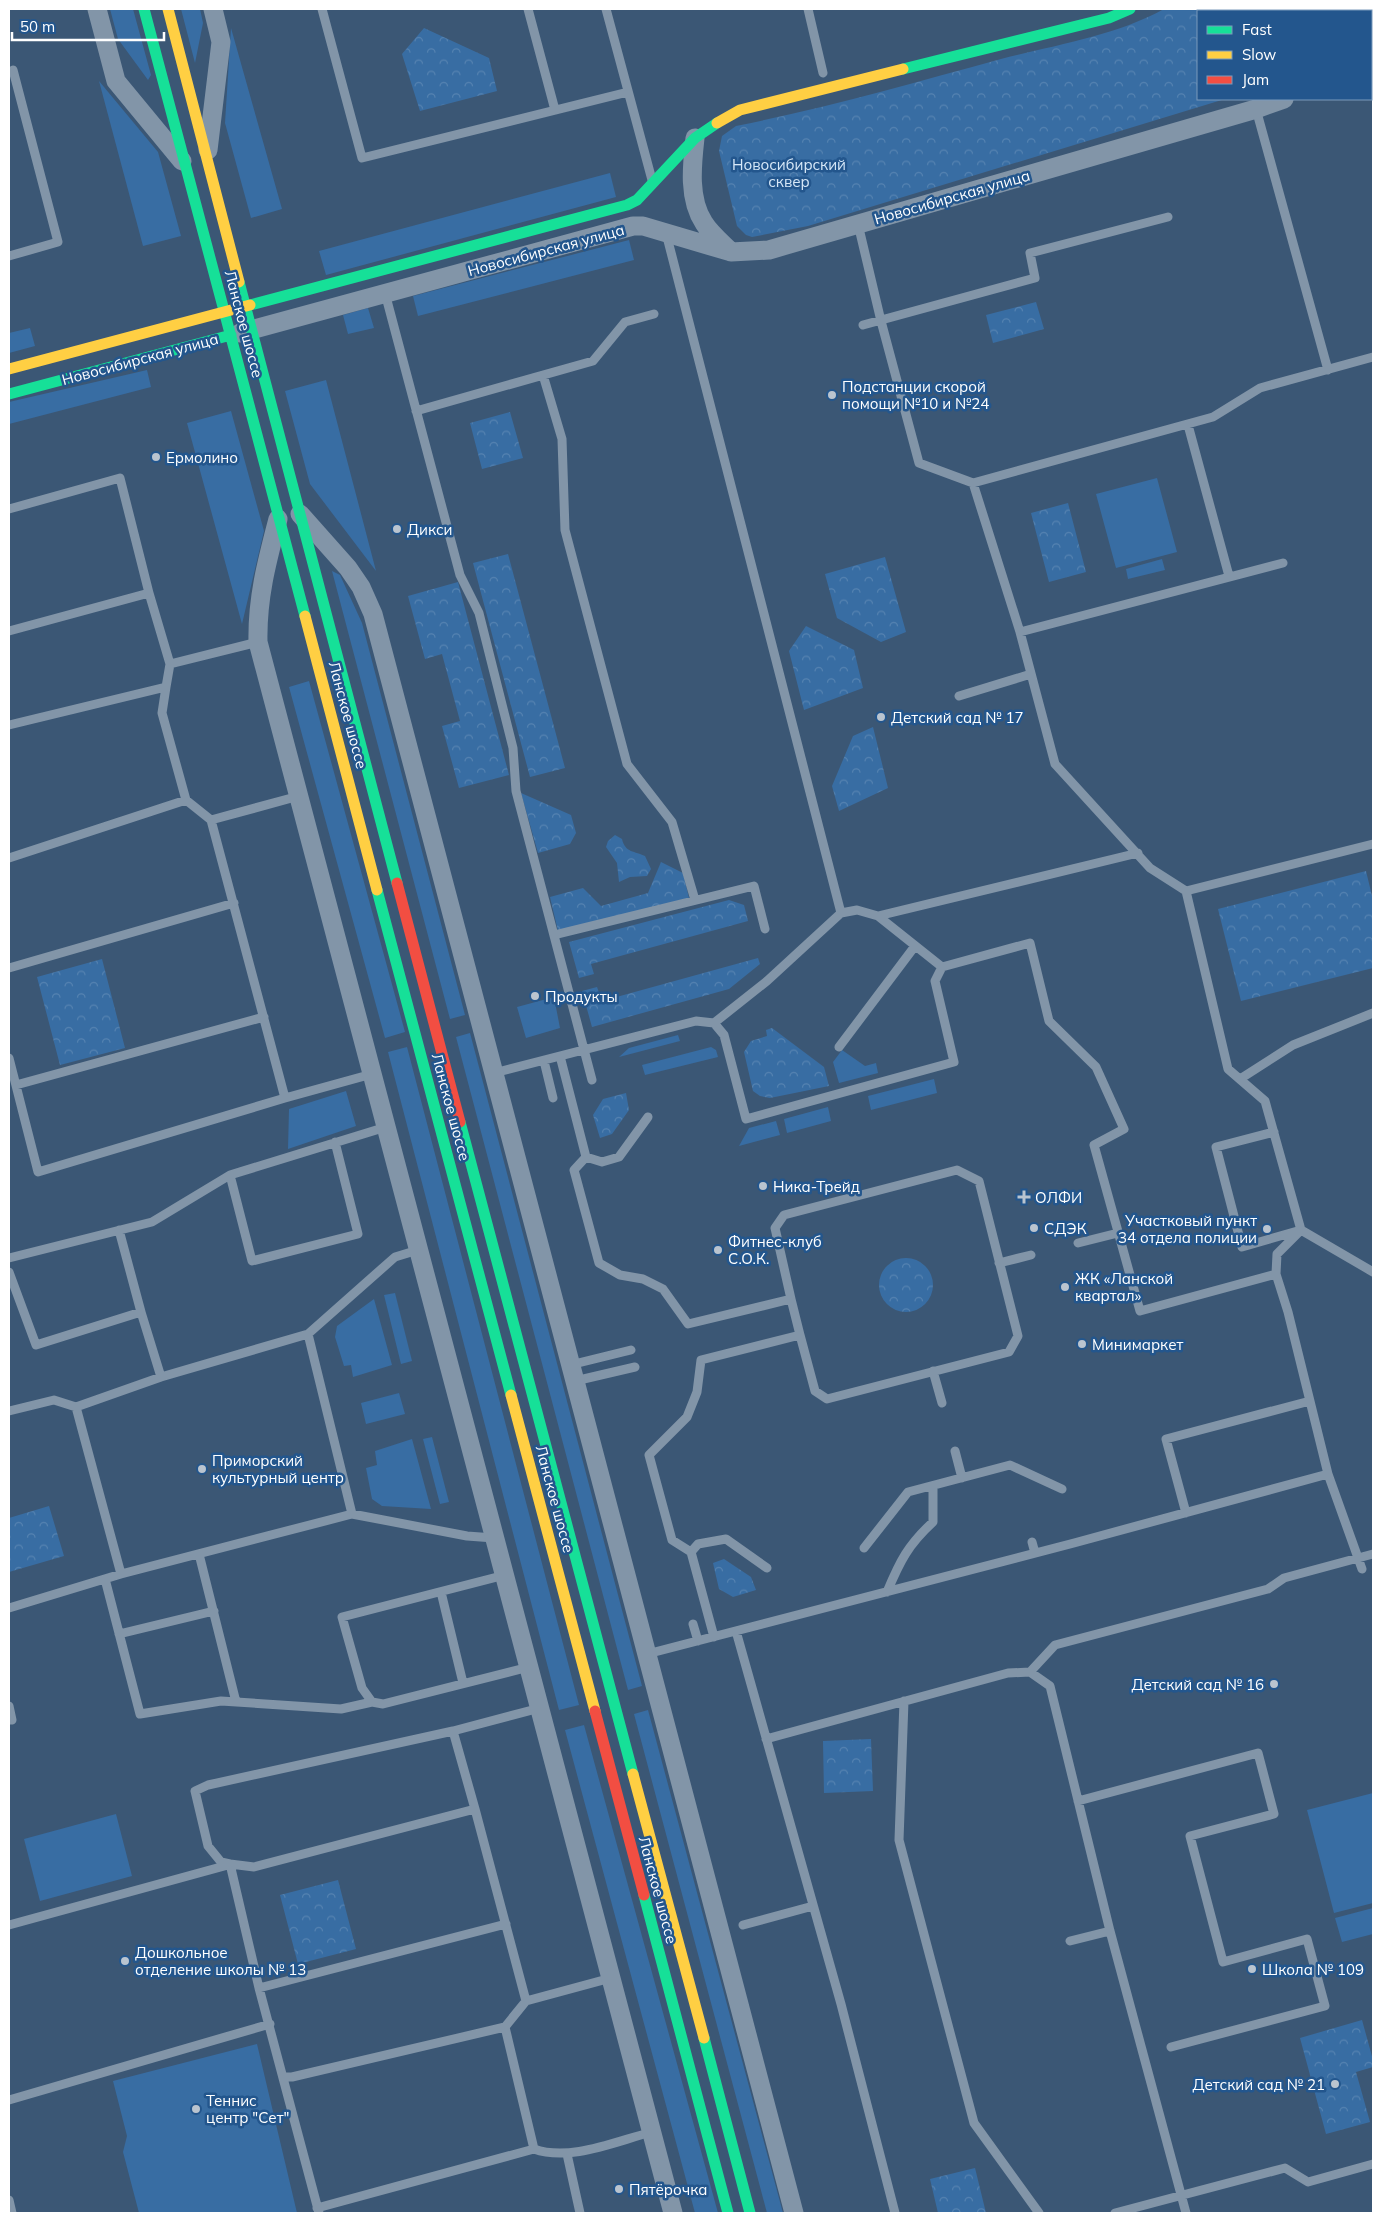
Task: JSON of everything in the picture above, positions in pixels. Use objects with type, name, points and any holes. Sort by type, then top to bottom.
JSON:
[{"type":"main road","name":"Ланское шоссе","points":[[144,9],[226,312],[728,2213]]},
{"type":"main road","name":"Ланское шоссе","points":[[168,9],[298,511],[750,2213]]},
{"type":"main road","name":"Новосибирская улица","points":[[9,369],[627,205],[637,200],[695,138],[740,110],[1107,13],[1130,9]]},
{"type":"main road","name":"Новосибирская улица","points":[[9,394],[231,335]]},
{"type":"street","points":[[97,9],[116,81],[187,167]]},
{"type":"street","points":[[207,161],[221,42],[213,9]]},
{"type":"street","name":"Новосибирская улица","points":[[231,335],[633,226],[643,226],[731,252],[769,250],[1256,109],[1281,100]]},
{"type":"street","points":[[695,138],[692,176],[696,203],[704,223],[731,252]]},
{"type":"street","points":[[298,511],[348,568],[361,587],[373,614],[794,2213]]},
{"type":"street","points":[[279,515],[261,588],[257,615],[258,642],[673,2213]]},
{"type":"lane","points":[[322,9],[362,158],[628,92]]},
{"type":"lane","points":[[528,9],[555,110]]},
{"type":"lane","points":[[606,9],[653,183]]},
{"type":"lane","points":[[808,9],[823,73]]},
{"type":"lane","points":[[9,256],[58,242],[13,70]]},
{"type":"lane","points":[[1256,109],[1328,370]]},
{"type":"lane","points":[[863,325],[1035,278],[1030,254],[1168,217]]},
{"type":"lane","points":[[858,224],[881,320],[920,462],[973,482],[1213,418],[1260,388],[1373,357]]},
{"type":"lane","points":[[666,233],[841,913]]},
{"type":"lane","points":[[385,293],[460,575],[481,621],[513,748],[515,787],[592,1080]]},
{"type":"lane","points":[[416,411],[593,361],[625,322],[654,314]]},
{"type":"lane","points":[[543,376],[562,439],[565,530],[627,764],[672,822],[696,900]]},
{"type":"lane","points":[[1188,425],[1229,576]]},
{"type":"lane","points":[[9,509],[120,478],[149,593],[170,664],[162,713],[186,800],[211,820],[285,1098]]},
{"type":"lane","points":[[973,482],[1020,632],[1055,764],[1150,868],[1186,892],[1228,1069],[1265,1101],[1301,1230],[1373,1272]]},
{"type":"lane","points":[[1020,632],[1283,563]]},
{"type":"lane","points":[[9,631],[149,593]]},
{"type":"lane","points":[[170,664],[258,642]]},
{"type":"lane","points":[[959,696],[1031,674]]},
{"type":"lane","points":[[9,725],[166,687]]},
{"type":"lane","points":[[211,820],[299,796]]},
{"type":"lane","points":[[9,858],[186,800]]},
{"type":"lane","points":[[1186,892],[1373,844]]},
{"type":"lane","points":[[878,916],[1138,853]]},
{"type":"lane","points":[[554,935],[754,886],[765,929]]},
{"type":"lane","points":[[9,968],[234,903]]},
{"type":"lane","points":[[494,1073],[696,1021],[714,1023],[767,980],[841,913],[857,910],[878,916],[942,967]]},
{"type":"lane","points":[[714,1023],[724,1036],[746,1119],[954,1062],[935,981],[942,967],[1030,943],[1049,1021],[1096,1067],[1124,1129],[1094,1145],[1140,1310],[1276,1274]]},
{"type":"lane","points":[[839,1047],[915,946]]},
{"type":"lane","points":[[1240,1079],[1293,1045],[1373,1013]]},
{"type":"lane","points":[[16,1085],[264,1017]]},
{"type":"lane","points":[[560,1056],[586,1157]]},
{"type":"lane","points":[[9,1058],[16,1085],[15,1097],[38,1172],[372,1074]]},
{"type":"lane","points":[[544,1060],[553,1098]]},
{"type":"lane","points":[[586,1157],[602,1162],[619,1157],[648,1117]]},
{"type":"lane","points":[[9,1258],[152,1222],[230,1175],[386,1128]]},
{"type":"lane","points":[[1274,1132],[1216,1148],[1242,1246],[1301,1230]]},
{"type":"lane","points":[[230,1175],[252,1261],[358,1234],[335,1142]]},
{"type":"lane","points":[[586,1157],[574,1170],[599,1264],[620,1275],[643,1279],[663,1289],[688,1324],[791,1299]]},
{"type":"lane","points":[[957,1170],[979,1181],[1018,1336],[1009,1352],[827,1399],[815,1391],[791,1299],[774,1228],[784,1215],[957,1170]]},
{"type":"lane","points":[[119,1230],[161,1377]]},
{"type":"lane","points":[[1301,1230],[1277,1254],[1276,1274],[1328,1474],[1362,1569]]},
{"type":"lane","points":[[1078,1243],[1118,1233]]},
{"type":"lane","points":[[9,1411],[54,1400],[76,1407],[161,1377],[308,1334],[395,1257],[418,1250]]},
{"type":"lane","points":[[999,1263],[1031,1255]]},
{"type":"lane","points":[[9,1272],[36,1345],[142,1312]]},
{"type":"lane","points":[[308,1334],[352,1514]]},
{"type":"lane","points":[[714,1637],[691,1552],[672,1540],[650,1455],[688,1417],[697,1392],[701,1360],[800,1335]]},
{"type":"lane","points":[[573,1373],[631,1350]]},
{"type":"lane","points":[[573,1373],[635,1367]]},
{"type":"lane","points":[[933,1371],[942,1403]]},
{"type":"lane","points":[[1186,1513],[1166,1439],[1310,1401]]},
{"type":"lane","points":[[76,1407],[121,1574]]},
{"type":"lane","points":[[955,1451],[962,1478]]},
{"type":"lane","points":[[864,1548],[908,1492],[1010,1466],[1062,1489]]},
{"type":"lane","points":[[647,1654],[1035,1553],[1328,1474]]},
{"type":"lane","points":[[887,1592],[899,1564],[913,1540],[933,1522],[933,1486]]},
{"type":"lane","points":[[9,1608],[121,1574],[352,1514],[468,1536],[495,1538]]},
{"type":"lane","points":[[691,1552],[698,1544],[726,1539],[767,1568]]},
{"type":"lane","points":[[1032,1542],[1035,1553]]},
{"type":"lane","points":[[199,1554],[236,1702]]},
{"type":"lane","points":[[1030,1672],[1055,1645],[1268,1590],[1284,1578],[1373,1554]]},
{"type":"lane","points":[[372,1702],[362,1688],[342,1617],[505,1575]]},
{"type":"lane","points":[[105,1579],[140,1714],[221,1701],[340,1709],[372,1702],[383,1704],[529,1666]]},
{"type":"lane","points":[[441,1592],[463,1683]]},
{"type":"lane","points":[[119,1634],[214,1611]]},
{"type":"lane","points":[[693,1624],[698,1641]]},
{"type":"lane","points":[[736,1631],[848,2028],[895,2213]]},
{"type":"lane","points":[[766,1739],[1008,1674],[1030,1672],[1050,1686],[1110,1932],[1183,2196],[1186,2213]]},
{"type":"lane","points":[[904,1701],[899,1840],[974,2123],[1039,2213]]},
{"type":"lane","points":[[9,1706],[12,1720],[9,1720]]},
{"type":"lane","points":[[475,1808],[254,1867],[221,1862],[208,1846],[194,1791],[208,1785],[453,1731],[540,1708]]},
{"type":"lane","points":[[453,1731],[526,2001]]},
{"type":"lane","points":[[1078,1801],[1258,1753],[1274,1814],[1190,1836],[1223,1962],[1307,1939],[1325,2006],[1171,2047]]},
{"type":"lane","points":[[9,1925],[230,1864]]},
{"type":"lane","points":[[230,1864],[318,2210],[534,2149],[548,2154],[567,2154],[652,2132]]},
{"type":"lane","points":[[743,1925],[813,1906]]},
{"type":"lane","points":[[260,1988],[506,1924]]},
{"type":"lane","points":[[1070,1941],[1110,1932]]},
{"type":"lane","points":[[283,2076],[292,2077],[505,2027],[526,2001],[611,1978]]},
{"type":"lane","points":[[9,2100],[270,2024]]},
{"type":"lane","points":[[505,2027],[534,2149]]},
{"type":"lane","points":[[567,2154],[580,2213]]},
{"type":"lane","points":[[1115,2213],[1285,2168],[1308,2182],[1373,2164]]},
{"type":"lane","points":[[9,2200],[12,2213]]},
{"type":"green space","points":[[110,9],[133,9],[151,75],[148,80],[118,39]]},
{"type":"green space","points":[[181,9],[200,9],[203,23],[195,63]]},
{"type":"green space","name":"Новосибирский сквер","points":[[1164,9],[1308,10],[1197,10],[1197,100],[1222,100],[808,226],[752,237],[746,235],[737,226],[719,151],[722,136],[736,126],[836,103],[1084,39],[1145,18]]},
{"type":"green space","points":[[231,28],[282,209],[251,218],[225,123]]},
{"type":"green space","points":[[424,28],[489,58],[497,91],[420,111],[402,54]]},
{"type":"green space","points":[[99,81],[158,152],[181,236],[143,246]]},
{"type":"green space","points":[[610,173],[616,197],[326,275],[319,251]]},
{"type":"green space","points":[[629,240],[634,260],[418,316],[413,296]]},
{"type":"green space","points":[[1036,302],[1044,329],[993,343],[986,315]]},
{"type":"green space","points":[[368,308],[374,328],[348,334],[343,315]]},
{"type":"green space","points":[[30,328],[35,346],[9,353],[9,333]]},
{"type":"green space","points":[[147,370],[151,387],[9,424],[9,402]]},
{"type":"green space","points":[[326,380],[376,571],[310,484],[285,391]]},
{"type":"green space","points":[[231,411],[264,531],[242,624],[187,423]]},
{"type":"green space","points":[[510,412],[523,458],[482,469],[470,423]]},
{"type":"green space","points":[[1157,478],[1177,552],[1116,568],[1096,494]]},
{"type":"green space","points":[[1068,503],[1086,572],[1049,582],[1031,513]]},
{"type":"green space","points":[[508,554],[565,768],[530,777],[473,563]]},
{"type":"green space","points":[[885,557],[906,632],[881,642],[837,618],[825,574]]},
{"type":"green space","points":[[1162,559],[1165,570],[1128,579],[1126,569]]},
{"type":"green space","points":[[332,571],[340,575],[362,623],[465,1015],[450,1019]]},
{"type":"green space","points":[[458,582],[509,775],[459,788],[442,726],[460,721],[442,654],[425,659],[408,596]]},
{"type":"green space","points":[[806,626],[854,650],[863,688],[804,710],[789,651]]},
{"type":"green space","points":[[309,681],[405,1032],[385,1038],[289,687]]},
{"type":"green space","points":[[873,727],[888,788],[839,811],[832,786],[853,736]]},
{"type":"green space","points":[[521,793],[571,815],[576,833],[570,844],[538,853]]},
{"type":"green space","points":[[615,835],[622,839],[625,847],[645,856],[651,869],[647,876],[630,877],[619,882],[617,863],[606,847],[608,841]]},
{"type":"green space","points":[[661,862],[683,873],[689,898],[558,931],[550,897],[583,888],[601,906],[648,893]]},
{"type":"green space","points":[[1366,871],[1373,900],[1373,968],[1241,1001],[1218,909]]},
{"type":"green space","points":[[729,900],[744,905],[748,921],[591,964],[594,974],[579,978],[569,942]]},
{"type":"green space","points":[[758,958],[760,964],[729,989],[592,1027],[582,991],[597,987],[602,1001]]},
{"type":"green space","points":[[102,959],[125,1048],[60,1065],[37,977]]},
{"type":"green space","points":[[554,997],[560,1028],[526,1038],[517,1007]]},
{"type":"green space","points":[[772,1028],[824,1067],[829,1086],[770,1098],[760,1096],[753,1091],[744,1052],[751,1041],[767,1036],[766,1030]]},
{"type":"green space","points":[[470,1033],[642,1686],[628,1690],[456,1037]]},
{"type":"green space","points":[[678,1035],[680,1041],[619,1057],[629,1048]]},
{"type":"green space","points":[[407,1047],[579,1705],[559,1710],[388,1052]]},
{"type":"green space","points":[[711,1047],[716,1050],[718,1057],[645,1075],[642,1065]]},
{"type":"green space","points":[[842,1050],[865,1066],[876,1063],[878,1073],[839,1083],[833,1062]]},
{"type":"green space","points":[[934,1079],[937,1093],[871,1110],[868,1096]]},
{"type":"green space","points":[[346,1091],[356,1126],[288,1149],[289,1109]]},
{"type":"green space","points":[[626,1093],[629,1110],[612,1134],[600,1138],[593,1115],[603,1099]]},
{"type":"green space","points":[[828,1107],[831,1121],[787,1133],[784,1119]]},
{"type":"green space","points":[[776,1121],[780,1135],[739,1146],[749,1128]]},
{"type":"green space","points":[[906,1258],[925,1266],[933,1285],[925,1304],[906,1312],[887,1304],[879,1285],[887,1266]]},
{"type":"green space","points":[[395,1293],[412,1361],[401,1364],[384,1295]]},
{"type":"green space","points":[[374,1299],[392,1365],[353,1377],[351,1365],[344,1366],[335,1337],[337,1326]]},
{"type":"green space","points":[[399,1393],[405,1414],[366,1424],[361,1403]]},
{"type":"green space","points":[[432,1437],[449,1502],[440,1504],[423,1439]]},
{"type":"green space","points":[[412,1439],[431,1509],[382,1506],[372,1499],[366,1468],[377,1465],[375,1451]]},
{"type":"green space","points":[[49,1506],[64,1556],[9,1572],[9,1518]]},
{"type":"green space","points":[[724,1559],[751,1577],[756,1590],[733,1597],[719,1589],[713,1563]]},
{"type":"green space","points":[[648,1710],[783,2213],[767,2213],[634,1714]]},
{"type":"green space","points":[[584,1725],[718,2213],[695,2213],[565,1730]]},
{"type":"green space","points":[[871,1739],[873,1791],[824,1793],[823,1741]]},
{"type":"green space","points":[[1373,1793],[1373,1903],[1334,1913],[1307,1810]]},
{"type":"green space","points":[[116,1814],[132,1876],[40,1901],[24,1839]]},
{"type":"green space","points":[[338,1880],[356,1949],[298,1964],[280,1895]]},
{"type":"green space","points":[[1373,1908],[1373,1934],[1342,1942],[1335,1918]]},
{"type":"green space","points":[[1362,2020],[1373,2060],[1373,2067],[1356,2072],[1370,2122],[1326,2134],[1300,2038]]},
{"type":"green space","name":"Теннис центр \"Сет\"","points":[[257,2044],[297,2213],[139,2213],[123,2152],[127,2136],[113,2081]]},
{"type":"green space","points":[[975,2168],[986,2213],[938,2213],[930,2179]]},
{"type":"traffic: fast","points":[[144,9],[305,616]]},
{"type":"traffic: fast","points":[[903,69],[1109,18],[1130,9]]},
{"type":"traffic: fast","points":[[250,305],[627,205],[637,200],[695,138],[717,123]]},
{"type":"traffic: fast","points":[[239,282],[397,883]]},
{"type":"traffic: fast","points":[[9,394],[231,335]]},
{"type":"traffic: fast","points":[[377,890],[511,1395]]},
{"type":"traffic: fast","points":[[460,1122],[633,1774]]},
{"type":"traffic: fast","points":[[644,1895],[728,2213]]},
{"type":"traffic: fast","points":[[704,2038],[750,2213]]},
{"type":"traffic: slow","points":[[168,9],[239,282]]},
{"type":"traffic: slow","points":[[717,123],[740,110],[903,69]]},
{"type":"traffic: slow","points":[[9,369],[250,305]]},
{"type":"traffic: slow","points":[[305,616],[377,890]]},
{"type":"traffic: slow","points":[[511,1395],[595,1711]]},
{"type":"traffic: slow","points":[[633,1774],[704,2038]]},
{"type":"traffic: jam","points":[[397,883],[460,1122]]},
{"type":"traffic: jam","points":[[595,1711],[644,1895]]},
{"type":"place","name":"Подстанции скорой помощи №10 и №24","points":[[832,395]]},
{"type":"place","name":"Ермолино","points":[[156,457]]},
{"type":"place","name":"Дикси","points":[[397,529]]},
{"type":"place","name":"Детский сад № 17","points":[[881,717]]},
{"type":"place","name":"Продукты","points":[[535,996]]},
{"type":"place","name":"Ника-Трейд","points":[[763,1186]]},
{"type":"place","name":"ОЛФИ","points":[[1024,1197]]},
{"type":"place","name":"СДЭК","points":[[1034,1228]]},
{"type":"place","name":"Участковый пункт 34 отдела полиции","points":[[1267,1229]]},
{"type":"place","name":"Фитнес-клуб С.О.К.","points":[[718,1250]]},
{"type":"place","name":"ЖК «Ланской квартал»","points":[[1065,1287]]},
{"type":"place","name":"Минимаркет","points":[[1082,1344]]},
{"type":"place","name":"Приморский культурный центр","points":[[202,1469]]},
{"type":"place","name":"Детский сад № 16","points":[[1274,1684]]},
{"type":"place","name":"Дошкольное отделение школы № 13","points":[[125,1961]]},
{"type":"place","name":"Школа № 109","points":[[1252,1969]]},
{"type":"place","name":"Детский сад № 21","points":[[1335,2084]]},
{"type":"place","name":"Теннис центр \"Сет\"","points":[[196,2109]]},
{"type":"place","name":"Пятёрочка","points":[[619,2189]]}]
